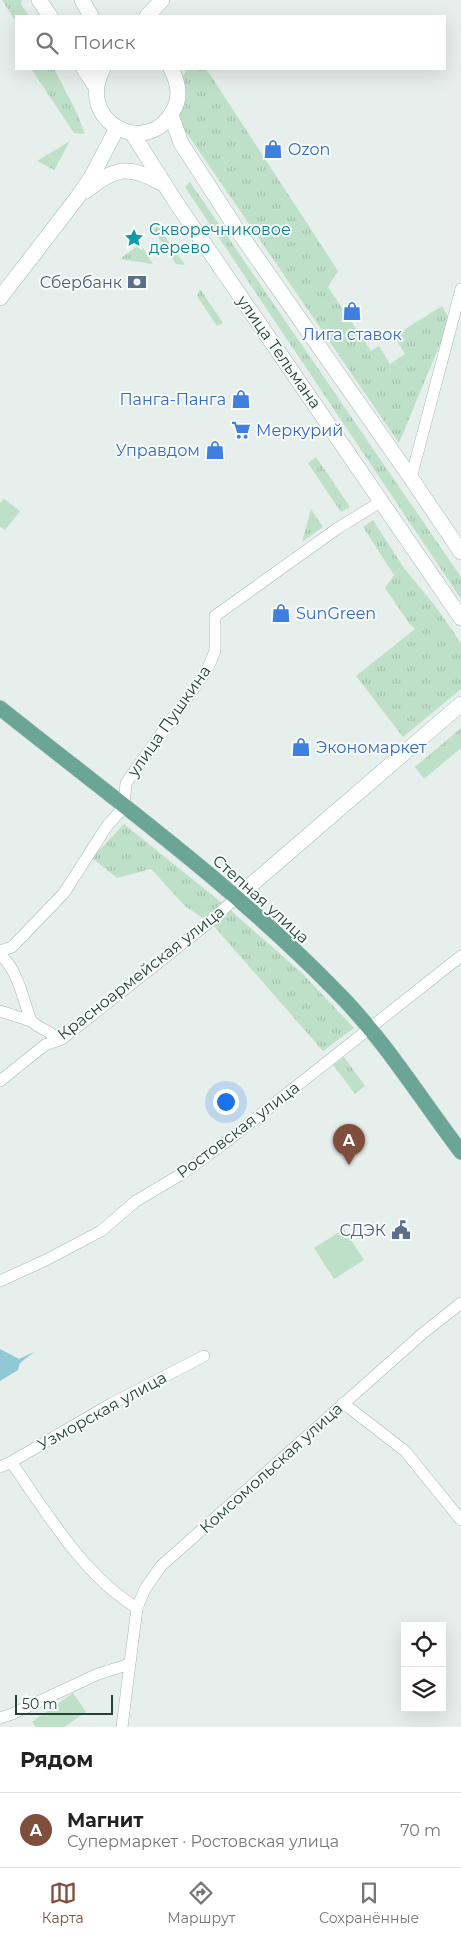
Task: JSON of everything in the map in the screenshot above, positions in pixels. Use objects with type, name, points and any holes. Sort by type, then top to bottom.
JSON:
[{"type":"main road","points":[[39,0],[49,15]]},
{"type":"main road","points":[[82,0],[90,15]]},
{"type":"main road","points":[[148,15],[164,0]]},
{"type":"main road","points":[[164,0],[164,15]]},
{"type":"main road","points":[[85,70],[96,87]]},
{"type":"main road","points":[[103,70],[96,87],[100,110],[107,120],[117,128],[132,133],[154,129],[164,123],[171,115],[176,104],[178,92],[176,80],[171,70]]},
{"type":"main road","points":[[171,115],[181,143],[236,228],[461,552]]},
{"type":"main road","points":[[0,298],[77,198],[92,176],[117,128]]},
{"type":"main road","name":"улица Тельмана","points":[[132,133],[163,184],[461,618]]},
{"type":"main road","points":[[77,198],[110,173],[124,170],[144,173],[163,184]]},
{"type":"main road","name":"Красноармейская улица","points":[[237,897],[461,704]]},
{"type":"main road","name":"Степная улица","points":[[0,708],[237,897],[337,991],[370,1028],[461,1152]]},
{"type":"street","points":[[411,478],[461,289]]},
{"type":"street","name":"улица Пушкина","points":[[124,807],[126,782],[207,670],[215,651],[215,616],[338,528],[382,501]]},
{"type":"street","points":[[0,951],[12,947],[64,892],[107,826],[124,807]]},
{"type":"street","name":"Красноармейская улица","points":[[0,1080],[45,1046],[62,1039],[192,936],[237,897]]},
{"type":"street","points":[[0,954],[6,959],[17,980],[31,1021]]},
{"type":"street","name":"Ростовская улица","points":[[0,1280],[46,1260],[102,1230],[136,1201],[183,1173],[222,1145],[461,956]]},
{"type":"street","points":[[0,1011],[31,1021],[52,1032],[57,1041]]},
{"type":"street","name":"Комсомольская улица","points":[[122,1727],[137,1608],[144,1588],[161,1566],[422,1334],[461,1303]]},
{"type":"street","name":"Узморская улица","points":[[0,1467],[110,1404],[204,1356]]},
{"type":"street","points":[[343,1404],[405,1451],[461,1520]]},
{"type":"street","points":[[11,1462],[80,1558],[118,1596],[137,1608]]},
{"type":"street","points":[[0,1718],[98,1674],[130,1664]]},
{"type":"green space","points":[[2,0],[22,0],[21,4],[28,15],[15,15],[15,20]]},
{"type":"green space","points":[[32,70],[55,70],[76,111],[85,134],[74,133]]},
{"type":"green space","points":[[186,70],[207,70],[213,79],[338,271],[328,287],[371,351],[379,346],[390,364],[405,354],[394,336],[442,306],[450,320],[399,443],[184,129],[177,99]]},
{"type":"green space","points":[[70,141],[54,170],[37,161]]},
{"type":"green space","points":[[190,182],[461,577],[461,599],[185,187]]},
{"type":"green space","points":[[158,226],[185,265],[176,264],[153,229]]},
{"type":"green space","points":[[140,244],[153,264],[120,259]]},
{"type":"green space","points":[[200,289],[223,323],[217,326],[197,296]]},
{"type":"green space","points":[[316,457],[350,507],[341,512],[308,463]]},
{"type":"green space","points":[[4,499],[20,511],[5,530],[0,527],[0,503]]},
{"type":"green space","points":[[311,509],[323,527],[302,542]]},
{"type":"green space","points":[[373,520],[404,568],[436,607],[461,643],[461,689],[403,737],[356,676],[415,629],[385,588],[394,575],[363,527]]},
{"type":"green space","points":[[461,728],[461,748],[424,779],[415,767]]},
{"type":"green space","points":[[124,824],[222,903],[302,973],[354,1028],[323,1051],[212,924],[186,907],[151,869],[117,878],[92,858]]},
{"type":"green space","points":[[344,1057],[365,1086],[355,1094],[333,1065]]},
{"type":"green space","points":[[344,1229],[364,1260],[334,1279],[314,1248]]},
{"type":"green space","points":[[73,1693],[86,1712],[64,1727],[36,1727],[32,1722]]},
{"type":"water","points":[[0,1349],[19,1359],[34,1352],[20,1363],[18,1370],[0,1381]]},
{"type":"place","name":"Ozon","points":[[273,149]]},
{"type":"place","name":"Скворечниковое дерево","points":[[134,238]]},
{"type":"place","name":"Сбербанк","points":[[137,282]]},
{"type":"place","name":"Лига ставок","points":[[352,311]]},
{"type":"place","name":"Панга-Панга","points":[[241,399]]},
{"type":"place","name":"Меркурий","points":[[241,430]]},
{"type":"place","name":"Управдом","points":[[215,450]]},
{"type":"place","name":"SunGreen","points":[[281,613]]},
{"type":"place","name":"Экономаркет","points":[[301,747]]},
{"type":"place","name":"Магнит","points":[[349,1165]]},
{"type":"place","name":"СДЭК","points":[[401,1230]]}]
